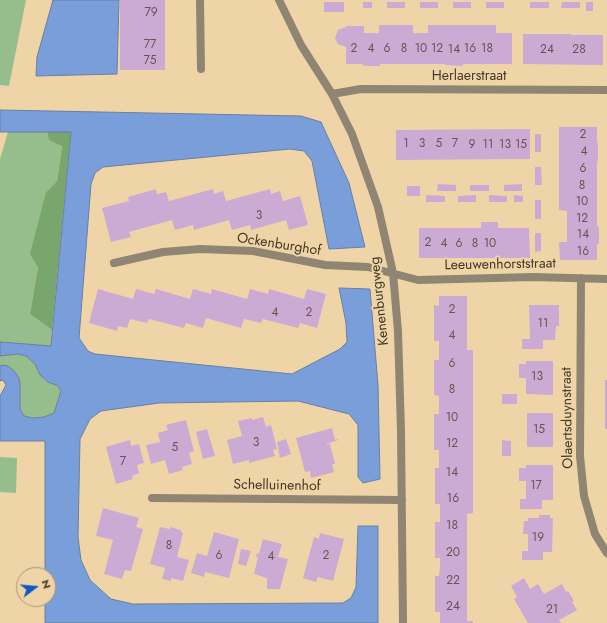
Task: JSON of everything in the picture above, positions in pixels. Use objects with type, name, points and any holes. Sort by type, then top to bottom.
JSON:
[{"type":"street","points":[[200,0],[201,70]]},
{"type":"street","name":"Kenenburgweg","points":[[279,0],[301,46],[332,94],[352,134],[378,207],[393,273],[398,331],[402,500],[402,623]]},
{"type":"street","name":"Herlaerstraat","points":[[332,94],[361,89],[607,90]]},
{"type":"street","name":"Ockenburghof","points":[[114,263],[163,252],[200,249],[253,252],[325,266],[368,267],[393,273]]},
{"type":"street","name":"Leeuwenhorststraat","points":[[393,273],[418,280],[533,277],[607,279]]},
{"type":"street","name":"Olaertsduynstraat","points":[[581,278],[580,456],[584,496],[596,534],[607,553]]},
{"type":"street","name":"Schelluinenhof","points":[[152,498],[402,500]]},
{"type":"green space","points":[[0,0],[26,0],[9,86],[0,85]]},
{"type":"green space","points":[[71,131],[52,330],[30,314],[38,267],[30,254],[46,192],[57,181],[62,146],[49,140],[47,132]]},
{"type":"green space","points":[[8,132],[47,132],[49,140],[62,145],[57,181],[46,192],[38,267],[30,314],[52,330],[51,347],[0,342],[0,159]]},
{"type":"green space","points":[[18,354],[26,356],[35,364],[40,375],[48,382],[58,386],[61,391],[54,413],[44,417],[33,418],[24,416],[20,409],[19,378],[3,365],[0,366],[0,356]]},
{"type":"green space","points":[[0,457],[17,458],[16,493],[0,492]]},
{"type":"water","points":[[53,0],[119,0],[117,74],[36,76],[37,57]]},
{"type":"water","points":[[0,110],[301,116],[321,122],[349,183],[365,247],[329,249],[312,161],[304,151],[290,149],[103,167],[95,173],[91,184],[79,338],[88,351],[95,354],[292,374],[340,349],[347,342],[346,323],[339,288],[370,289],[378,385],[380,479],[363,483],[358,477],[358,425],[349,414],[298,401],[159,403],[101,411],[90,419],[80,439],[78,537],[81,560],[90,580],[111,599],[133,604],[343,603],[351,598],[356,587],[358,526],[378,526],[378,623],[45,623],[45,607],[56,607],[56,567],[45,567],[45,441],[0,441],[0,396],[6,385],[3,380],[0,381],[0,366],[8,366],[19,378],[20,409],[24,416],[33,418],[44,417],[54,413],[61,391],[58,386],[48,382],[40,375],[35,364],[26,356],[18,354],[0,356],[0,342],[51,346],[71,132],[0,132]]},
{"type":"building","points":[[120,0],[165,0],[165,70],[120,70]]},
{"type":"building","points":[[324,2],[344,2],[344,12],[324,12]]},
{"type":"building","points":[[363,2],[372,2],[372,8],[363,8]]},
{"type":"building","points":[[387,2],[405,2],[405,8],[387,8]]},
{"type":"building","points":[[420,2],[438,2],[438,8],[420,8]]},
{"type":"building","points":[[453,2],[471,2],[471,8],[453,8]]},
{"type":"building","points":[[486,2],[504,2],[504,8],[486,8]]},
{"type":"building","points":[[530,2],[549,2],[549,8],[530,8]]},
{"type":"building","points":[[562,2],[580,2],[580,8],[561,8]]},
{"type":"building","points":[[586,2],[593,2],[593,11],[586,11]]},
{"type":"building","points":[[379,25],[413,25],[413,33],[428,33],[428,25],[496,25],[496,33],[512,33],[512,64],[463,64],[463,66],[445,64],[380,64],[380,66],[364,66],[362,64],[346,64],[346,47],[338,44],[335,38],[338,30],[346,26],[364,26],[364,33],[379,33]]},
{"type":"building","points":[[523,34],[603,35],[603,65],[523,64]]},
{"type":"building","points":[[559,127],[597,127],[597,226],[599,227],[599,244],[597,244],[597,260],[560,260],[559,242],[567,242],[567,211],[559,210]]},
{"type":"building","points":[[530,129],[530,159],[396,160],[396,130]]},
{"type":"building","points":[[535,134],[541,134],[541,152],[535,152]]},
{"type":"building","points":[[535,167],[541,167],[542,185],[535,185]]},
{"type":"building","points":[[438,184],[456,185],[456,191],[437,191]]},
{"type":"building","points":[[522,184],[522,191],[504,191],[504,185]]},
{"type":"building","points":[[470,185],[489,185],[489,191],[470,191]]},
{"type":"building","points":[[407,186],[420,186],[420,196],[407,196]]},
{"type":"building","points":[[156,189],[157,194],[166,192],[169,201],[213,189],[214,194],[223,191],[226,201],[270,189],[271,194],[280,191],[283,201],[300,196],[308,225],[289,230],[286,220],[251,230],[250,225],[232,230],[229,220],[194,230],[193,225],[175,230],[172,220],[129,232],[131,237],[111,242],[102,208],[129,201],[128,197]]},
{"type":"building","points":[[426,195],[445,196],[445,202],[426,202]]},
{"type":"building","points":[[476,195],[476,202],[458,202],[458,196]]},
{"type":"building","points":[[489,195],[507,196],[507,202],[489,202]]},
{"type":"building","points":[[514,195],[523,196],[523,202],[514,202]]},
{"type":"building","points":[[535,200],[541,200],[541,219],[535,219]]},
{"type":"building","points":[[481,222],[498,222],[498,228],[529,228],[530,258],[419,258],[419,228],[481,228]]},
{"type":"building","points":[[535,233],[541,233],[541,251],[535,252]]},
{"type":"building","points":[[98,289],[133,299],[136,289],[154,294],[156,289],[190,299],[193,289],[211,294],[212,289],[247,299],[250,289],[268,294],[269,289],[304,299],[307,289],[326,294],[317,328],[300,323],[298,328],[263,319],[261,323],[244,319],[241,328],[206,318],[203,328],[186,323],[184,328],[149,319],[147,323],[130,319],[127,328],[118,326],[117,331],[89,323]]},
{"type":"building","points":[[439,296],[467,296],[467,350],[473,350],[473,513],[467,514],[467,621],[473,621],[473,623],[440,623],[440,612],[435,612],[435,576],[439,576],[440,558],[435,558],[435,522],[440,522],[440,504],[435,504],[435,468],[439,468],[439,450],[434,450],[434,414],[439,414],[439,396],[434,395],[434,360],[439,360],[439,341],[434,341],[434,305],[439,306]]},
{"type":"building","points":[[529,305],[559,305],[559,326],[556,326],[555,340],[543,340],[543,349],[522,349],[522,339],[530,339]]},
{"type":"building","points":[[526,361],[553,361],[553,395],[526,394],[526,378],[519,378],[519,364],[526,364]]},
{"type":"building","points":[[605,380],[607,380],[607,429],[605,429]]},
{"type":"building","points":[[502,394],[517,394],[517,404],[502,404]]},
{"type":"building","points":[[527,413],[553,413],[553,447],[527,447]]},
{"type":"building","points":[[263,417],[266,427],[271,425],[277,449],[273,450],[275,456],[249,463],[249,460],[233,464],[227,440],[242,436],[238,421],[252,418],[252,420]]},
{"type":"building","points":[[186,420],[194,451],[189,453],[192,464],[182,467],[183,470],[169,474],[165,460],[151,464],[146,445],[160,442],[158,433],[168,430],[166,425]]},
{"type":"building","points":[[332,428],[335,440],[338,440],[327,445],[330,444],[335,464],[332,464],[334,472],[311,478],[310,471],[305,472],[296,438]]},
{"type":"building","points":[[207,429],[215,456],[203,459],[196,432]]},
{"type":"building","points":[[286,439],[291,454],[280,458],[277,442]]},
{"type":"building","points":[[130,440],[131,446],[139,444],[144,463],[137,465],[139,473],[132,476],[133,479],[116,484],[106,447]]},
{"type":"building","points":[[502,440],[511,441],[511,456],[502,456]]},
{"type":"building","points":[[526,465],[553,465],[553,500],[542,500],[542,509],[520,509],[520,499],[526,499],[526,481],[519,481],[519,468],[526,468]]},
{"type":"building","points":[[103,508],[139,518],[136,527],[143,529],[131,571],[125,570],[122,579],[104,574],[113,540],[96,536]]},
{"type":"building","points":[[539,515],[550,515],[550,518],[553,518],[552,552],[543,552],[543,560],[522,560],[522,551],[528,551],[528,534],[523,534],[524,521],[528,521],[528,518],[539,518]]},
{"type":"building","points":[[160,527],[170,529],[170,527],[181,530],[183,533],[177,557],[189,560],[183,581],[171,578],[171,581],[162,579],[165,568],[150,564]]},
{"type":"building","points":[[214,532],[239,539],[229,578],[205,572],[204,577],[191,573],[197,553],[207,556]]},
{"type":"building","points":[[320,533],[344,539],[333,581],[318,577],[316,582],[303,578],[314,537],[319,539]]},
{"type":"building","points":[[263,539],[282,544],[278,557],[288,559],[280,589],[267,589],[267,578],[254,574],[258,557],[256,557],[257,553],[259,554]]},
{"type":"building","points":[[241,549],[251,551],[246,566],[238,564]]},
{"type":"building","points":[[524,578],[530,589],[538,584],[544,594],[562,584],[566,592],[568,591],[574,601],[572,602],[577,610],[559,620],[561,623],[528,623],[514,599],[517,597],[511,586]]}]
